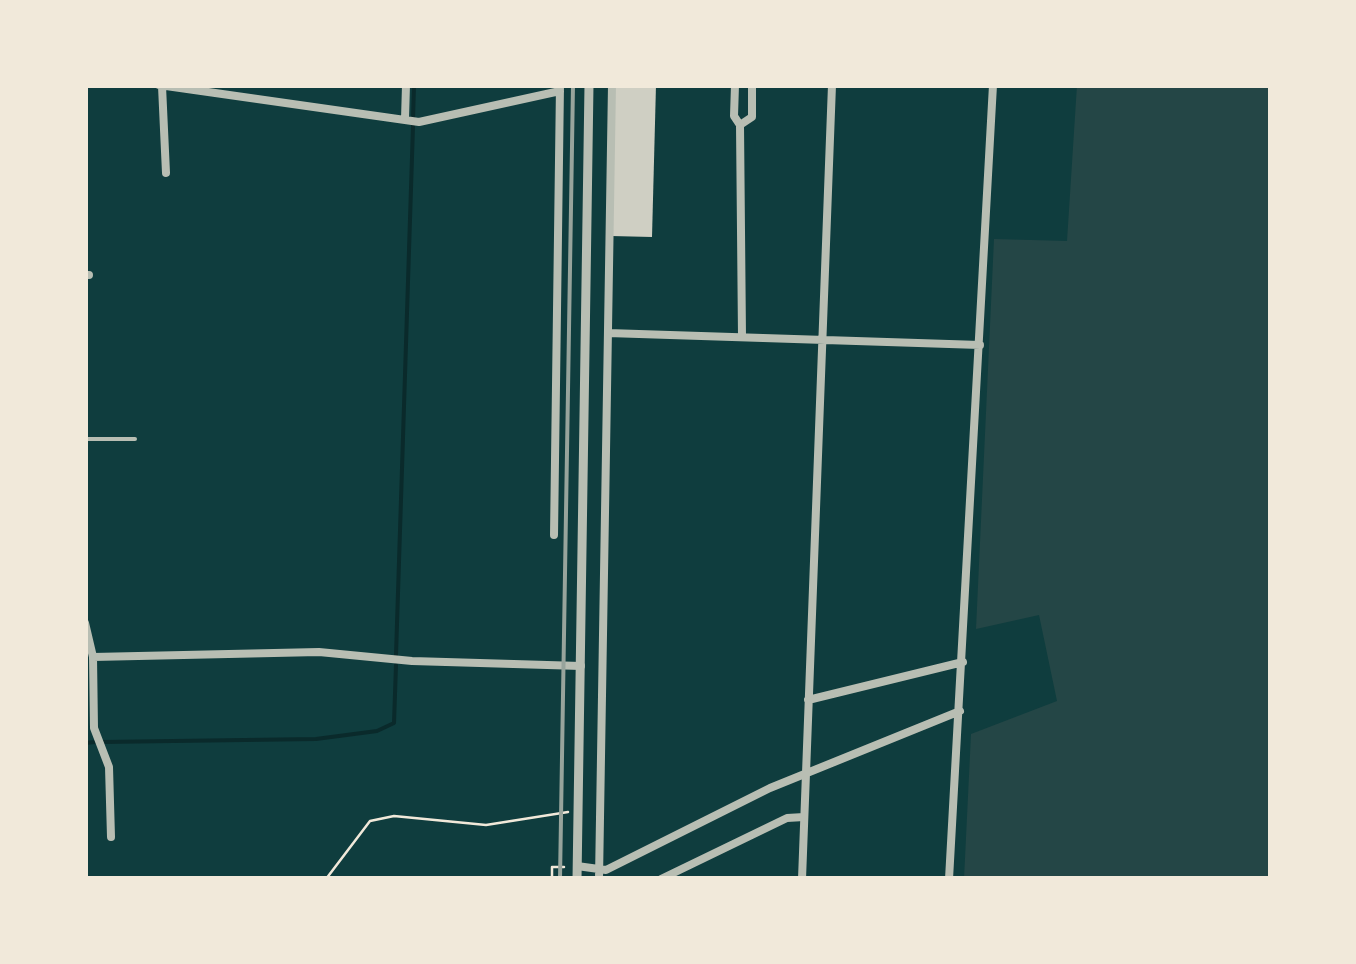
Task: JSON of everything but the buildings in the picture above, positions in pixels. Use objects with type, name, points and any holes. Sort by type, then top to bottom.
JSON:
[{"type":"street","points":[[405,120],[406,85]]},
{"type":"street","points":[[577,879],[589,85]]},
{"type":"street","points":[[599,875],[612,85]]},
{"type":"street","points":[[735,85],[734,116],[740,125],[742,338]]},
{"type":"street","points":[[740,125],[752,117],[752,85]]},
{"type":"street","points":[[802,879],[832,85]]},
{"type":"street","points":[[950,879],[993,85]]},
{"type":"street","points":[[166,173],[161,86],[419,122],[560,88],[554,535]]},
{"type":"street","points":[[608,333],[980,345]]},
{"type":"street","points":[[85,623],[93,656],[94,728],[109,767],[111,837]]},
{"type":"street","points":[[93,656],[319,652],[412,661],[580,666]]},
{"type":"street","points":[[808,700],[963,662]]},
{"type":"street","points":[[599,875],[692,823],[960,712]]},
{"type":"street","points":[[661,879],[787,818],[804,816]]},
{"type":"street","points":[[577,866],[599,875]]},
{"type":"lane","points":[[85,440],[136,438]]},
{"type":"path","points":[[326,879],[370,821],[394,816],[486,825],[524,815],[578,811]]},
{"type":"path","points":[[552,879],[552,867],[577,866]]},
{"type":"shaded area","points":[[1077,85],[1271,85],[1271,879],[964,879],[971,734],[1057,701],[1039,615],[976,629],[994,239],[1067,241]]},
{"type":"waterway","points":[[413,119],[414,85]]},
{"type":"waterway","points":[[396,655],[413,126]]},
{"type":"waterway","points":[[102,742],[316,739],[377,731],[394,723],[396,665]]},
{"type":"waterway","points":[[85,743],[95,742]]},
{"type":"railway","points":[[560,879],[573,85]]}]
